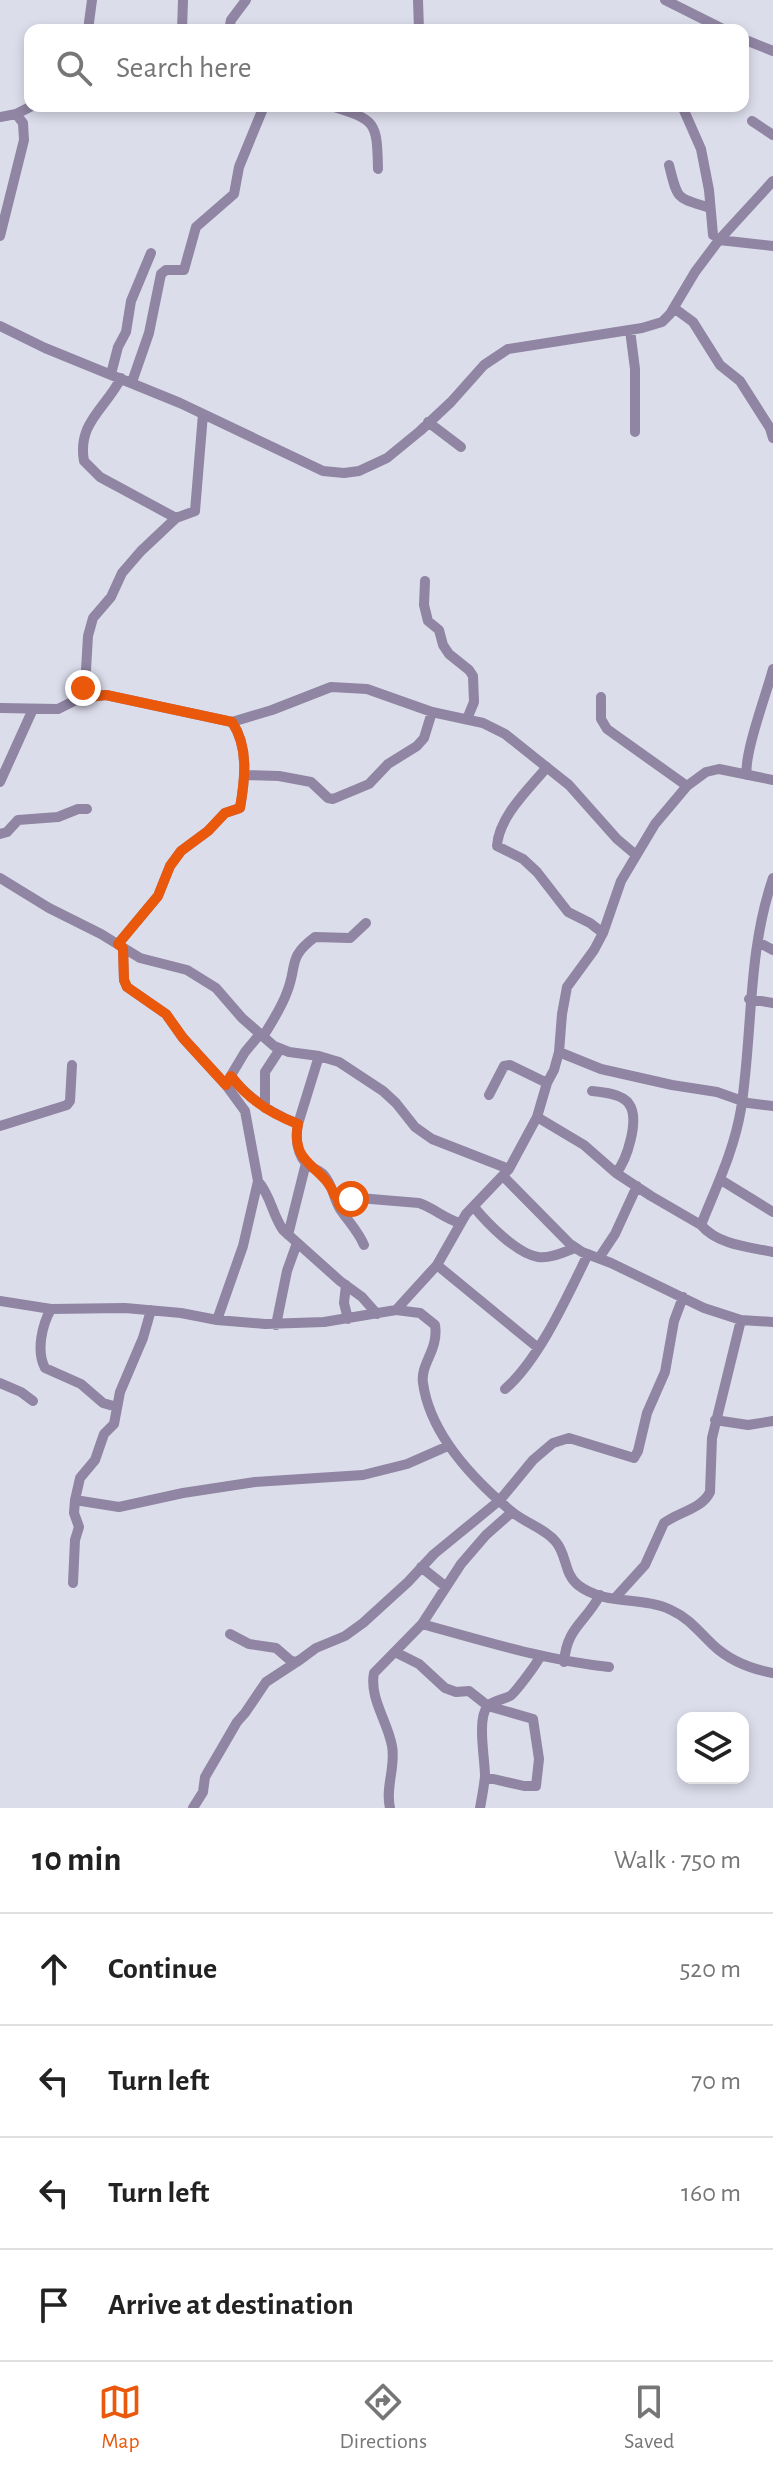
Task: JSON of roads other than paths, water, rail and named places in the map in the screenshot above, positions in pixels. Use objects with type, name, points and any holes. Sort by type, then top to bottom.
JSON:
[{"type":"street","points":[[89,24],[92,0]]},
{"type":"street","points":[[182,24],[183,0]]},
{"type":"street","points":[[230,24],[246,0]]},
{"type":"street","points":[[418,0],[419,24]]},
{"type":"street","points":[[665,0],[713,24]]},
{"type":"street","points":[[749,41],[773,51]]},
{"type":"street","points":[[0,117],[24,110]]},
{"type":"street","points":[[176,518],[100,477],[84,461],[84,435],[87,425],[149,333],[161,274],[166,270],[184,270],[196,227],[232,197],[239,167],[262,112]]},
{"type":"street","points":[[353,112],[367,120],[373,128],[378,169]]},
{"type":"street","points":[[685,112],[701,149],[716,238]]},
{"type":"street","points":[[0,236],[24,140],[23,123],[16,114]]},
{"type":"street","points":[[752,121],[773,135]]},
{"type":"street","points":[[669,165],[679,197],[710,208]]},
{"type":"street","points":[[0,326],[203,414],[323,471],[359,471],[387,458],[451,402],[484,365],[508,349],[662,322],[674,308],[716,238],[773,181]]},
{"type":"street","points":[[716,238],[773,246]]},
{"type":"street","points":[[121,378],[118,347],[126,332],[131,301],[151,253]]},
{"type":"street","points":[[674,308],[692,321],[720,365],[740,381],[770,428],[773,438]]},
{"type":"street","points":[[630,330],[635,369],[635,432]]},
{"type":"street","points":[[80,698],[93,618],[111,597],[122,573],[141,551],[176,518],[191,514],[196,507],[203,414]]},
{"type":"street","points":[[428,422],[461,447]]},
{"type":"street","points":[[425,581],[424,605],[428,621],[439,630],[449,654],[473,676],[474,702],[467,719]]},
{"type":"street","points":[[747,775],[745,768],[773,669]]},
{"type":"street","points":[[0,708],[58,709],[80,698],[106,695],[232,722],[331,687],[372,691],[432,712],[483,723],[505,734],[569,785],[617,839],[636,855]]},
{"type":"street","points":[[601,697],[601,719],[607,729],[687,786]]},
{"type":"street","points":[[0,782],[33,709]]},
{"type":"street","points":[[244,775],[279,776],[311,782],[333,799],[369,784],[395,758],[417,746],[424,738],[432,712]]},
{"type":"street","points":[[232,722],[243,748],[240,808],[225,813],[208,831],[181,851],[170,866],[158,896],[121,946],[124,980],[127,987],[166,1014],[183,1038],[228,1081],[265,1108],[298,1124]]},
{"type":"street","points":[[547,767],[510,813],[498,836],[497,846],[523,859],[568,912],[603,933]]},
{"type":"street","points":[[396,1310],[437,1265],[460,1223],[507,1173],[537,1117],[559,1052],[567,987],[594,950],[616,893],[655,824],[687,786],[706,772],[719,769],[773,780]]},
{"type":"street","points":[[0,834],[7,832],[18,820],[58,817],[87,809]]},
{"type":"street","points":[[0,878],[56,913],[149,961],[187,970],[211,985],[261,1036],[280,1049],[339,1062],[369,1080],[396,1103],[415,1127],[432,1139],[507,1173],[575,1248],[704,1308],[741,1320],[773,1322]]},
{"type":"street","points":[[701,1225],[721,1180],[738,1122],[749,999],[773,878]]},
{"type":"street","points":[[228,1081],[245,1052],[261,1036],[287,992],[293,961],[298,952],[315,937],[350,938],[366,923]]},
{"type":"street","points":[[758,942],[773,950]]},
{"type":"street","points":[[749,999],[773,1003]]},
{"type":"street","points":[[265,1108],[265,1072],[280,1049]]},
{"type":"street","points":[[559,1052],[601,1069],[707,1090],[742,1102],[773,1106]]},
{"type":"street","points":[[319,1056],[298,1124],[299,1149],[306,1163],[325,1176],[340,1210],[359,1233],[364,1245]]},
{"type":"street","points":[[0,1126],[67,1105],[70,1101],[72,1065]]},
{"type":"street","points":[[489,1095],[504,1066],[510,1065],[547,1083]]},
{"type":"street","points":[[217,1320],[243,1246],[258,1181],[245,1111],[228,1081]]},
{"type":"street","points":[[592,1091],[613,1095],[630,1106],[629,1147],[624,1164],[616,1173]]},
{"type":"street","points":[[537,1117],[584,1145],[616,1173],[701,1225],[710,1234],[773,1252]]},
{"type":"street","points":[[288,1235],[306,1163]]},
{"type":"street","points":[[721,1180],[773,1212]]},
{"type":"street","points":[[258,1181],[270,1196],[278,1222],[288,1235],[362,1297],[377,1314]]},
{"type":"street","points":[[505,1389],[517,1378],[593,1256],[615,1234],[637,1186]]},
{"type":"street","points":[[335,1196],[419,1203],[446,1219],[460,1223]]},
{"type":"street","points":[[474,1207],[488,1225],[535,1257],[575,1248]]},
{"type":"street","points":[[276,1325],[282,1287],[297,1243]]},
{"type":"street","points":[[437,1265],[537,1347]]},
{"type":"street","points":[[346,1285],[344,1303],[348,1319]]},
{"type":"street","points":[[417,1287],[414,1294],[420,1313]]},
{"type":"street","points":[[193,1808],[203,1792],[205,1777],[237,1722],[266,1682],[323,1644],[350,1633],[500,1500],[533,1460],[553,1443],[562,1439],[586,1442],[630,1458],[637,1455],[647,1413],[665,1372],[674,1321],[683,1297]]},
{"type":"street","points":[[0,1301],[51,1309],[151,1310],[276,1325],[348,1319],[396,1310],[420,1313],[435,1325],[435,1343],[422,1380],[430,1407],[448,1446],[512,1512],[555,1541],[576,1584],[600,1595],[673,1611],[727,1656],[745,1666],[773,1673]]},
{"type":"street","points":[[51,1309],[42,1338],[41,1356],[45,1368],[81,1384],[103,1403],[117,1407]]},
{"type":"street","points":[[73,1583],[75,1540],[79,1527],[74,1513],[80,1478],[95,1460],[104,1434],[114,1424],[120,1392],[143,1338],[151,1310]]},
{"type":"street","points":[[615,1598],[645,1565],[664,1523],[707,1498],[710,1492],[715,1420],[731,1368],[741,1320]]},
{"type":"street","points":[[0,1383],[33,1401]]},
{"type":"street","points":[[715,1420],[748,1425],[773,1421]]},
{"type":"street","points":[[75,1500],[119,1507],[255,1482],[363,1475],[407,1464],[448,1446]]},
{"type":"street","points":[[390,1808],[388,1789],[393,1748],[372,1678],[379,1666],[422,1624],[445,1586],[486,1535],[512,1512]]},
{"type":"street","points":[[421,1567],[445,1586]]},
{"type":"street","points":[[564,1662],[570,1634],[593,1609],[600,1595]]},
{"type":"street","points":[[422,1624],[564,1662],[609,1667]]},
{"type":"street","points":[[230,1634],[249,1644],[276,1648],[295,1663]]},
{"type":"street","points":[[395,1652],[419,1664],[445,1688],[474,1693],[488,1706],[533,1719],[537,1738],[538,1783],[532,1787],[485,1777]]},
{"type":"street","points":[[480,1808],[485,1777],[483,1717],[488,1706],[513,1694],[539,1662],[540,1656]]}]
